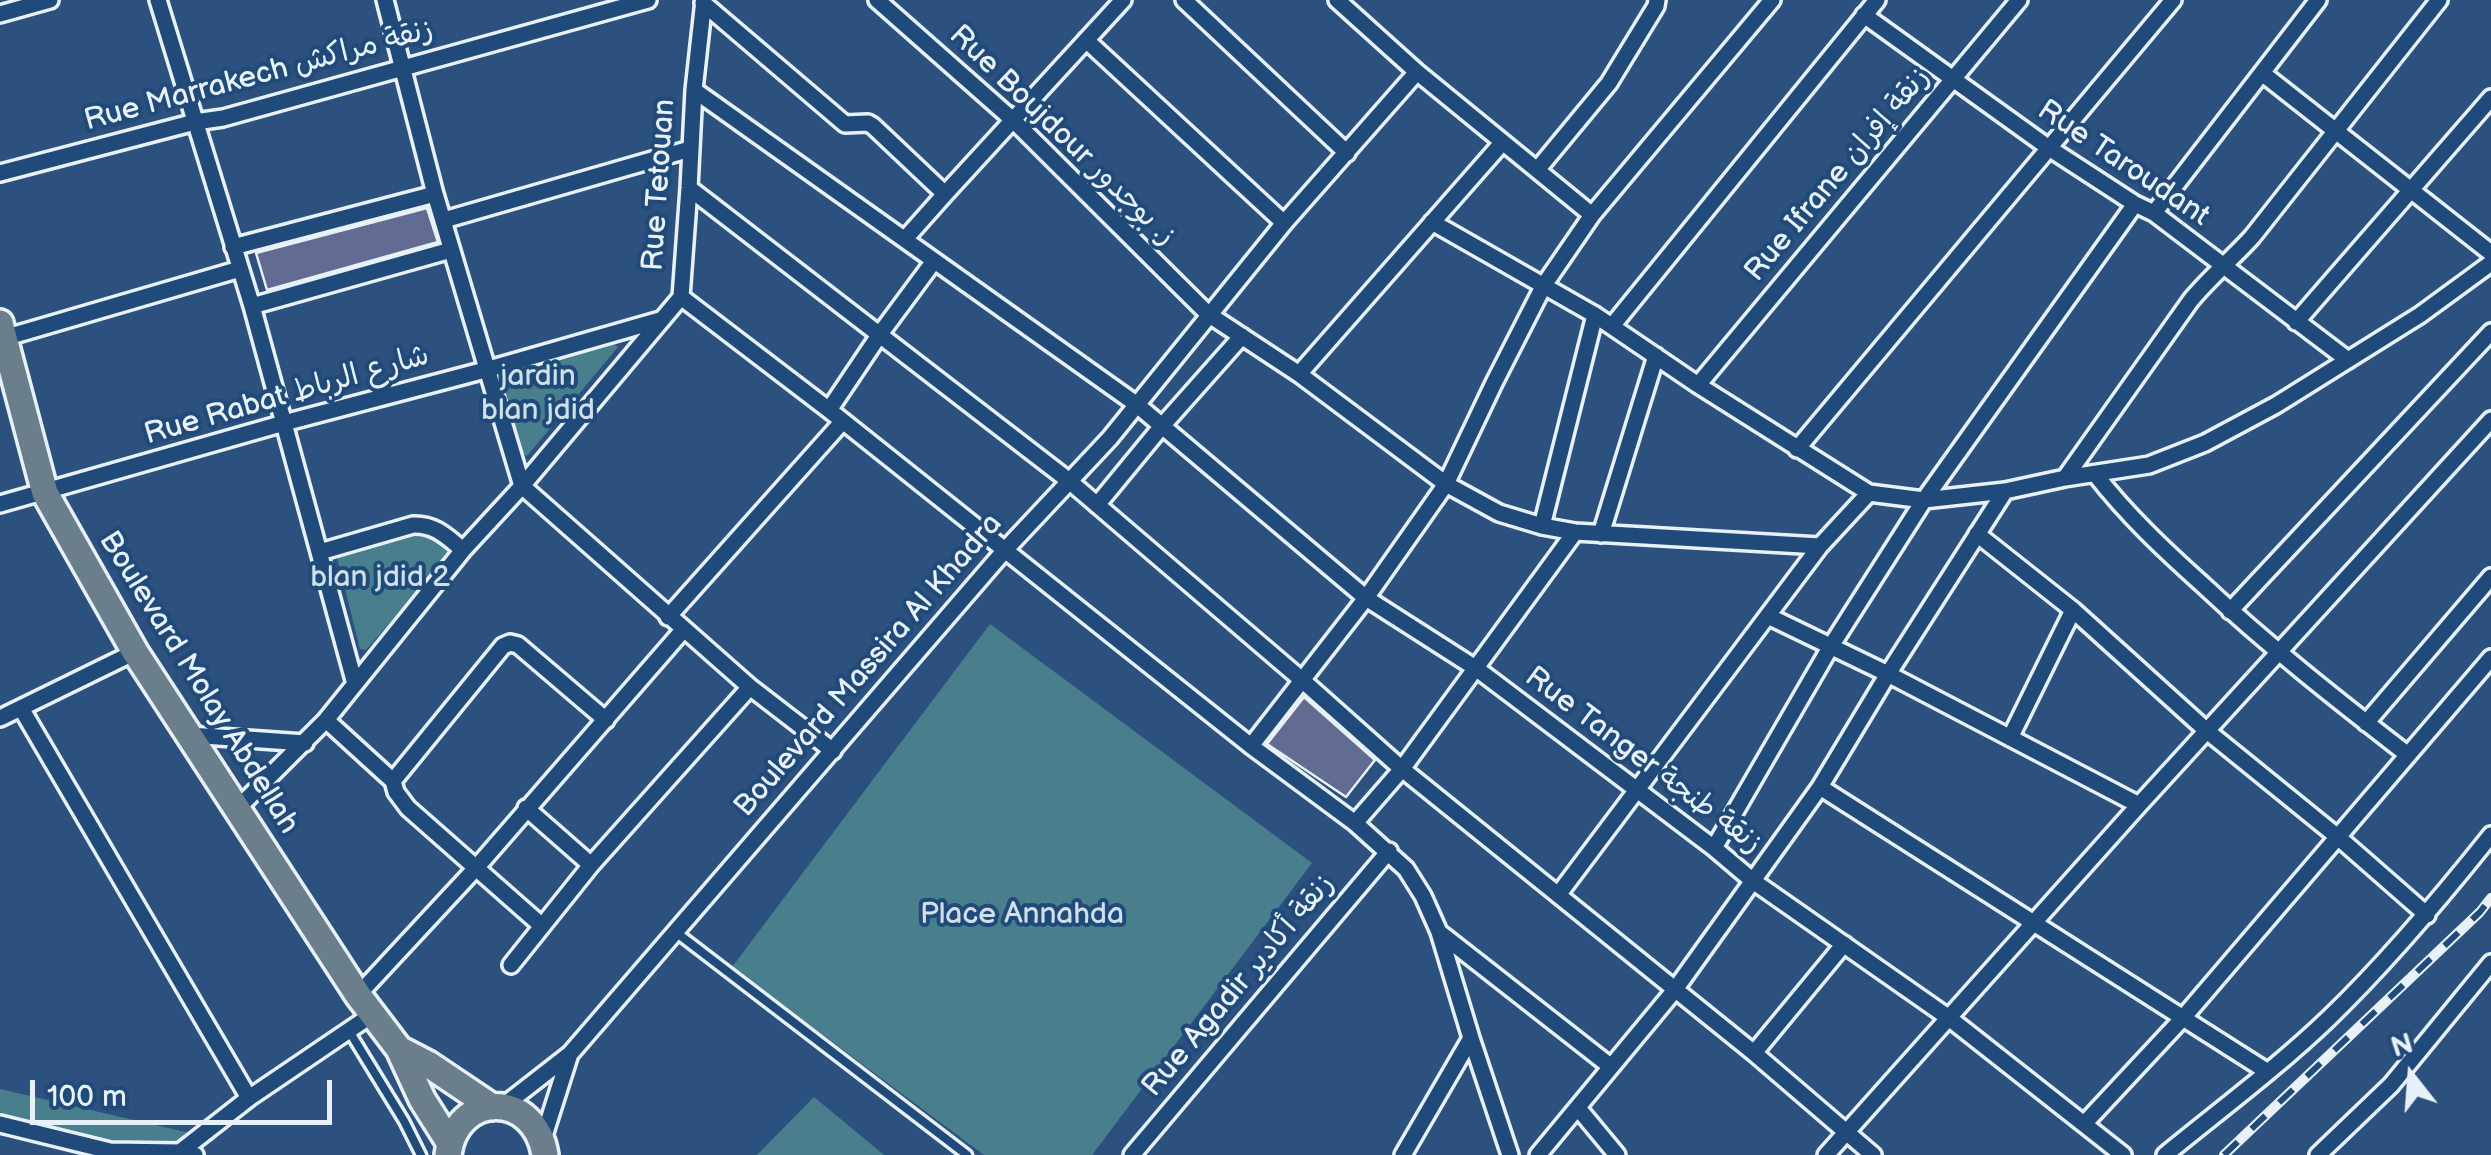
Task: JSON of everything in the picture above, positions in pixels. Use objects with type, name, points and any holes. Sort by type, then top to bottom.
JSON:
[{"type":"main road","name":"Boulevard Molay Abdellah","points":[[2,330],[45,493],[136,652],[399,1050],[448,1148]]},
{"type":"main road","name":"Boulevard Molay Abdellah","points":[[399,1050],[497,1107],[527,1117],[544,1147]]},
{"type":"main road","points":[[448,1148],[461,1122],[470,1114],[497,1107]]},
{"type":"street","points":[[0,14],[50,0]]},
{"type":"street","points":[[158,0],[252,306],[355,684]]},
{"type":"street","points":[[385,0],[435,194],[522,486],[668,617],[833,751]]},
{"type":"street","name":"Rue Marrakech زنقة مراكش","points":[[0,174],[223,118],[648,0]]},
{"type":"street","name":"Rue Boujdour ز. بوجدور","points":[[876,0],[1013,120],[1208,314],[1299,374],[1446,484],[1499,513],[1576,532],[1820,546]]},
{"type":"street","points":[[905,240],[1123,0]]},
{"type":"street","points":[[1184,0],[1347,153]]},
{"type":"street","points":[[1337,0],[1417,72],[1592,215]]},
{"type":"street","points":[[1251,746],[1366,598],[1446,484],[1544,285],[1592,215],[1772,0]]},
{"type":"street","points":[[1612,326],[1876,0]]},
{"type":"street","name":"Rue Ifrane زنقة إفران","points":[[1698,385],[2019,0]]},
{"type":"street","points":[[1797,448],[2173,0]]},
{"type":"street","points":[[2154,213],[2318,0]]},
{"type":"street","points":[[2066,478],[2173,324],[2210,278],[2252,238],[2439,0]]},
{"type":"street","points":[[703,1],[845,124],[872,126],[944,194]]},
{"type":"street","name":"Rue Tetouan","points":[[237,809],[326,720],[463,550],[522,486],[680,296],[703,1]]},
{"type":"street","points":[[1537,170],[1609,84],[1658,2]]},
{"type":"street","name":"Rue Taroudant","points":[[1864,15],[2049,148],[2154,213],[2348,360]]},
{"type":"street","points":[[1086,40],[1284,223]]},
{"type":"street","name":"Boulevard Massira Al Khadra","points":[[570,1054],[1005,550],[1110,438],[1284,223],[1417,72]]},
{"type":"street","points":[[2262,73],[2491,254]]},
{"type":"street","name":"Rue Tanger زنقة طنجة","points":[[694,90],[1136,404],[1366,598],[1476,669],[1754,881],[1949,1018],[2122,1155]]},
{"type":"street","points":[[2296,322],[2491,98]]},
{"type":"street","points":[[1299,374],[1502,143]]},
{"type":"street","points":[[444,220],[690,148]]},
{"type":"street","points":[[690,188],[1068,480],[1402,769],[1754,1053],[1872,1155]]},
{"type":"street","points":[[233,248],[435,194]]},
{"type":"street","points":[[1714,848],[1831,646],[1924,500],[2135,204]]},
{"type":"street","points":[[1432,222],[1595,315],[1869,494],[1924,500],[2005,492],[2150,464],[2206,443],[2276,405],[2420,315],[2491,263]]},
{"type":"street","points":[[252,306],[452,250]]},
{"type":"street","points":[[829,410],[934,261]]},
{"type":"street","points":[[2,330],[240,269]]},
{"type":"street","points":[[2476,275],[2491,286]]},
{"type":"street","points":[[680,296],[1251,746],[1355,823],[1406,870],[1439,932],[1510,1155]]},
{"type":"street","points":[[1542,526],[1595,315]]},
{"type":"street","name":"Rue Rabat شارع الرباط","points":[[0,504],[660,320]]},
{"type":"street","points":[[2230,611],[2491,332]]},
{"type":"street","points":[[1097,505],[1242,336]]},
{"type":"street","points":[[1601,534],[1656,356]]},
{"type":"street","points":[[1826,1155],[2138,805],[2491,420]]},
{"type":"street","points":[[668,617],[843,421]]},
{"type":"street","points":[[2095,474],[2151,538],[2230,611],[2408,756]]},
{"type":"street","points":[[1538,1155],[1674,991],[1754,881],[1820,786],[2005,492]]},
{"type":"street","points":[[1558,895],[1820,546],[1869,494]]},
{"type":"street","points":[[320,552],[413,524],[434,528],[463,550]]},
{"type":"street","points":[[1355,823],[1402,769],[1576,532]]},
{"type":"street","points":[[1977,534],[2073,610],[2207,731],[2339,838],[2427,916]]},
{"type":"street","points":[[2366,723],[2491,577]]},
{"type":"street","points":[[2010,738],[2073,610]]},
{"type":"street","points":[[1768,616],[2138,805]]},
{"type":"street","points":[[0,1124],[110,1153],[188,1154],[249,1098],[349,1031],[526,808],[684,630]]},
{"type":"street","points":[[393,780],[503,646],[510,643],[518,645],[606,720]]},
{"type":"street","points":[[0,718],[136,652]]},
{"type":"street","points":[[2084,1124],[2182,1019],[2491,658]]},
{"type":"street","points":[[511,965],[591,865],[750,686]]},
{"type":"street","points":[[21,708],[249,1098]]},
{"type":"street","points":[[326,720],[393,780],[400,800],[408,808],[542,926]]},
{"type":"street","points":[[189,735],[305,743]]},
{"type":"street","points":[[1820,786],[2268,1072]]},
{"type":"street","points":[[526,808],[591,865]]},
{"type":"street","points":[[2165,1155],[2329,1018],[2427,916],[2491,835]]},
{"type":"street","name":"Rue Agadir زنقة أكادير","points":[[1132,1155],[1388,852]]},
{"type":"street","points":[[1439,932],[1610,1066]]},
{"type":"street","points":[[1754,1053],[1844,944]]},
{"type":"street","points":[[2318,1155],[2391,1085],[2491,962]]},
{"type":"street","points":[[1403,1155],[1470,1038]]},
{"type":"street","points":[[497,1107],[570,1054]]},
{"type":"street","points":[[544,1147],[570,1054]]},
{"type":"street","points":[[1578,1108],[1616,1155]]},
{"type":"street","points":[[1144,1142],[1158,1155]]},
{"type":"lane","points":[[676,932],[967,1155]]},
{"type":"lane","points":[[349,1031],[421,1155]]},
{"type":"green space","name":"jardin blan jdid","points":[[611,341],[618,347],[527,456],[523,454],[499,373]]},
{"type":"green space","name":"blan jdid 2","points":[[424,527],[450,554],[366,650],[360,649],[336,553]]},
{"type":"green space","name":"Place Annahda","points":[[990,624],[1312,863],[1092,1155],[984,1155],[732,967]]},
{"type":"green space","points":[[0,1089],[216,1139],[191,1155],[143,1155],[0,1120]]},
{"type":"green space","points":[[814,1097],[884,1155],[757,1155]]},
{"type":"building","points":[[427,208],[438,242],[267,290],[256,253]]},
{"type":"building","points":[[1304,697],[1375,760],[1346,797],[1267,744]]},
{"type":"railway","points":[[2224,1155],[2491,898]]}]
